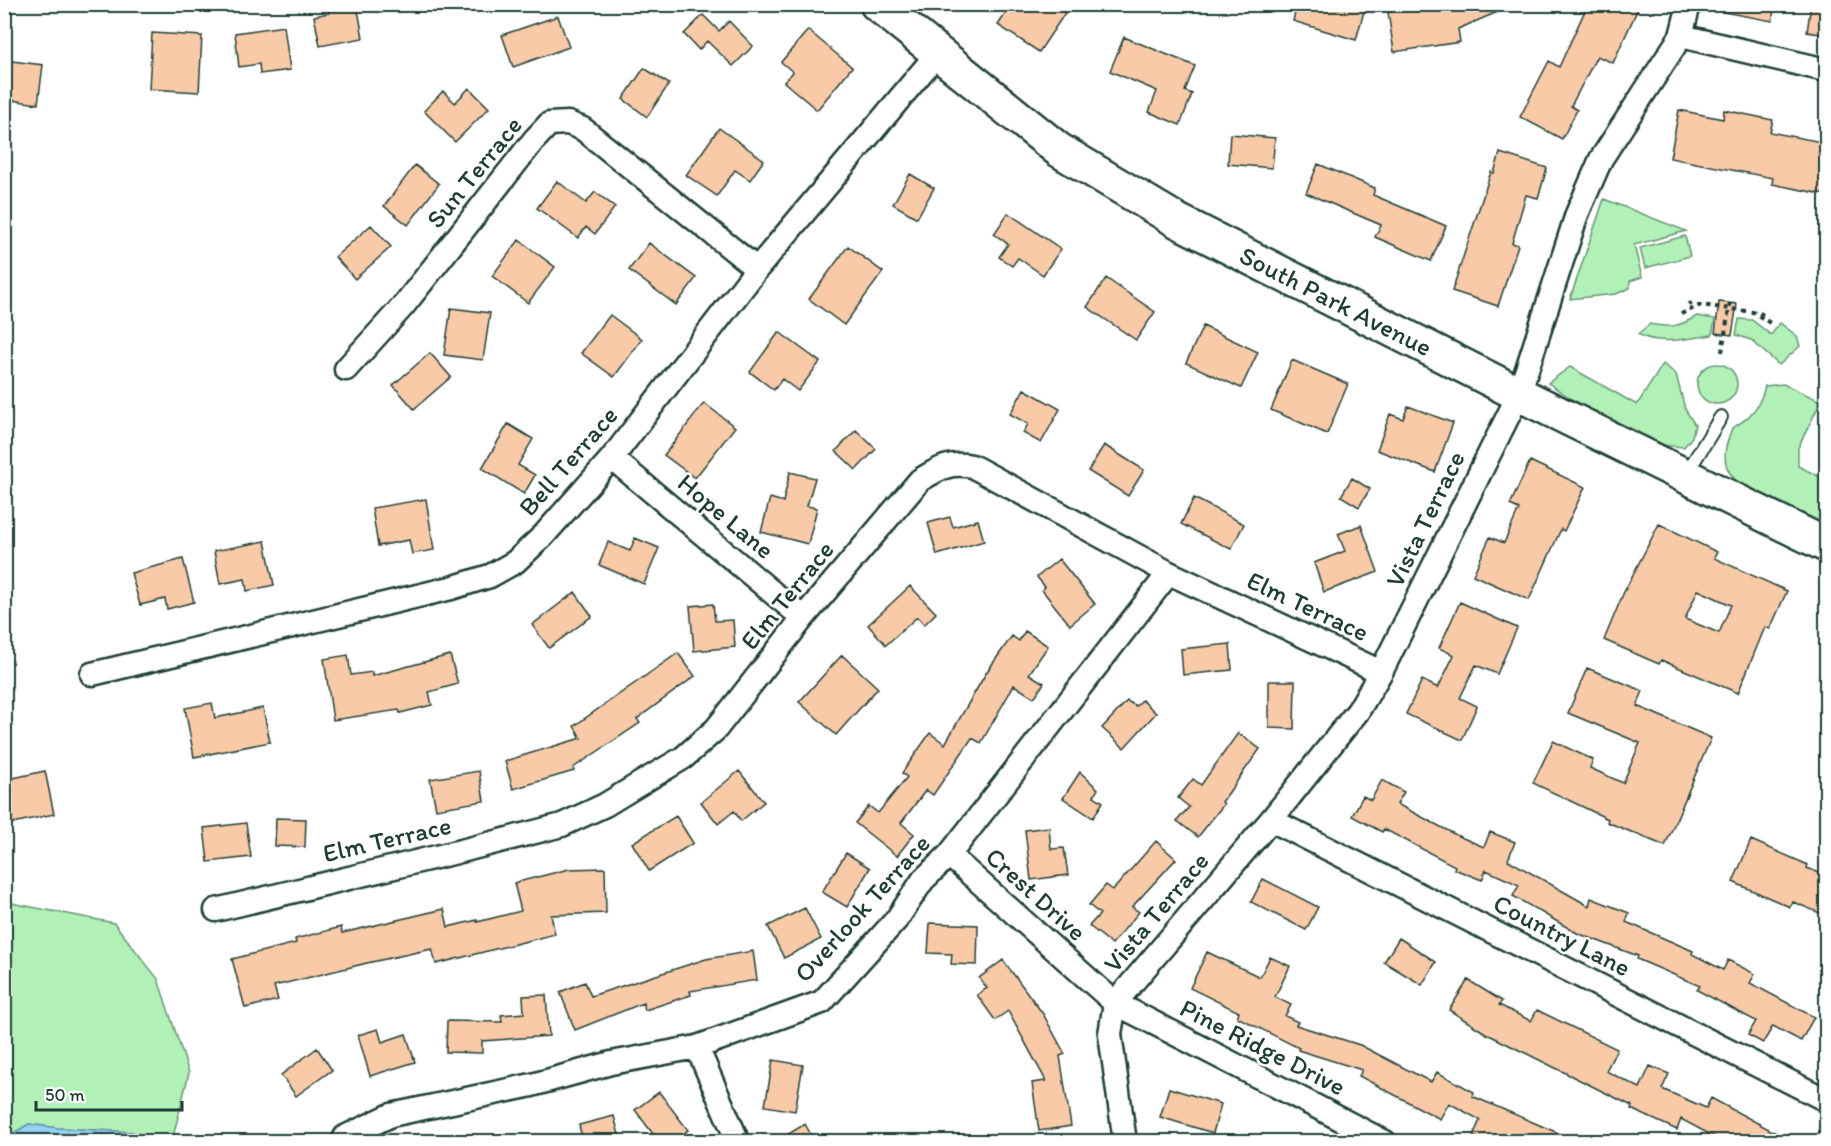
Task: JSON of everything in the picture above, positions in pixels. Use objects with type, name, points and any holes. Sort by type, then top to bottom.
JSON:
[{"type":"street","name":"South Park Avenue","points":[[878,4],[1059,150],[1178,220],[1519,394],[1827,545]]},
{"type":"street","name":"Vista Terrace","points":[[1115,1003],[1271,820],[1358,711],[1381,672],[1519,394],[1577,214],[1601,159],[1681,36],[1689,4]]},
{"type":"street","points":[[1681,36],[1827,70]]},
{"type":"street","name":"Bell Terrace","points":[[92,674],[452,588],[490,576],[515,562],[543,536],[612,458],[757,269],[938,54]]},
{"type":"street","name":"Sun Terrace","points":[[346,369],[404,305],[549,124],[568,123],[583,129],[757,269]]},
{"type":"street","name":"Hope Lane","points":[[612,458],[803,618]]},
{"type":"street","name":"Elm Terrace","points":[[216,910],[562,825],[605,805],[683,758],[716,729],[803,618],[920,480],[937,469],[957,463],[972,466],[1169,573],[1381,672]]},
{"type":"street","name":"Overlook Terrace","points":[[343,1142],[345,1137],[391,1115],[532,1085],[611,1064],[697,1047],[822,1002],[897,919],[923,880],[949,855],[1169,573]]},
{"type":"street","name":"Country Lane","points":[[1271,820],[1827,1101]]},
{"type":"street","name":"Crest Drive","points":[[949,855],[1115,1003]]},
{"type":"street","points":[[1115,1003],[1110,1034],[1125,1142]]},
{"type":"street","name":"Pine Ridge Drive","points":[[1115,1003],[1359,1135],[1385,1142]]},
{"type":"street","points":[[697,1047],[738,1142]]},
{"type":"lane","points":[[1686,475],[1721,417]]},
{"type":"path","points":[[1689,302],[1693,309]]},
{"type":"path","points":[[1722,352],[1730,303]]},
{"type":"path","points":[[1680,314],[1701,305],[1753,312],[1770,322]]},
{"type":"path","points":[[1760,316],[1763,311]]},
{"type":"green space","points":[[1604,199],[1686,231],[1634,245],[1642,277],[1630,281],[1630,288],[1616,294],[1570,299]]},
{"type":"green space","points":[[1685,236],[1690,256],[1645,268],[1640,248]]},
{"type":"green space","points":[[1697,316],[1715,319],[1712,335],[1655,340],[1638,334],[1650,324],[1674,326]]},
{"type":"green space","points":[[1739,319],[1752,320],[1771,335],[1780,323],[1797,336],[1800,346],[1779,365],[1751,340],[1736,335]]},
{"type":"green space","points":[[1663,364],[1676,374],[1685,409],[1695,425],[1692,437],[1684,447],[1658,445],[1594,414],[1548,383],[1570,367],[1637,405]]},
{"type":"green space","points":[[1717,364],[1725,365],[1731,370],[1736,376],[1736,392],[1731,398],[1725,403],[1717,404],[1709,403],[1703,398],[1698,392],[1697,384],[1698,376],[1703,370],[1709,365]]},
{"type":"green space","points":[[1783,384],[1821,401],[1798,448],[1798,466],[1826,480],[1826,529],[1754,494],[1731,475],[1726,464],[1726,450],[1732,428],[1754,411],[1765,386]]},
{"type":"green space","points":[[4,900],[114,923],[158,979],[189,1073],[172,1141],[152,1141],[132,1132],[29,1124],[5,1138]]},
{"type":"water","points":[[29,1124],[132,1132],[152,1141],[5,1141],[5,1138]]},
{"type":"building","points":[[327,4],[357,4],[363,38],[320,46],[314,16],[329,13]]},
{"type":"building","points":[[1012,4],[1051,4],[1065,13],[1039,52],[998,25]]},
{"type":"building","points":[[1297,4],[1366,4],[1356,40],[1293,21]]},
{"type":"building","points":[[1416,4],[1516,4],[1458,29],[1460,42],[1394,52],[1388,12],[1416,8]]},
{"type":"building","points":[[1588,4],[1640,4],[1613,63],[1597,56],[1571,106],[1577,110],[1562,139],[1520,117],[1549,61],[1559,67]]},
{"type":"building","points":[[1724,4],[1775,4],[1772,21],[1723,12]]},
{"type":"building","points":[[1811,4],[1827,4],[1827,35],[1807,32]]},
{"type":"building","points":[[703,15],[719,31],[729,21],[753,46],[733,66],[707,41],[699,50],[684,34]]},
{"type":"building","points":[[558,16],[569,47],[513,67],[502,35]]},
{"type":"building","points":[[284,26],[290,70],[260,74],[259,64],[239,67],[235,33]]},
{"type":"building","points":[[808,30],[852,67],[817,110],[784,82],[793,72],[781,62]]},
{"type":"building","points":[[152,33],[202,36],[199,92],[149,89]]},
{"type":"building","points":[[1124,37],[1195,66],[1185,91],[1192,94],[1180,125],[1149,112],[1157,91],[1110,71]]},
{"type":"building","points":[[4,60],[43,65],[38,104],[4,99]]},
{"type":"building","points":[[644,68],[669,84],[647,117],[623,99]]},
{"type":"building","points":[[469,88],[489,108],[455,142],[424,111],[443,91],[455,103]]},
{"type":"building","points":[[1679,110],[1723,119],[1724,110],[1773,120],[1770,132],[1827,143],[1827,195],[1772,184],[1773,178],[1670,158]]},
{"type":"building","points":[[719,128],[764,160],[750,180],[735,170],[717,196],[686,175]]},
{"type":"building","points":[[1230,134],[1275,138],[1272,168],[1228,164]]},
{"type":"building","points":[[1500,153],[1547,168],[1538,198],[1526,195],[1512,243],[1518,245],[1498,306],[1452,291],[1491,172],[1494,173]]},
{"type":"building","points":[[1318,164],[1375,188],[1373,195],[1446,226],[1431,261],[1375,237],[1381,225],[1306,193]]},
{"type":"building","points":[[415,165],[439,184],[408,225],[384,206]]},
{"type":"building","points":[[910,174],[934,188],[917,218],[893,204]]},
{"type":"building","points":[[557,181],[586,203],[595,192],[615,207],[595,234],[586,227],[578,238],[537,208]]},
{"type":"building","points":[[1008,213],[1061,249],[1043,275],[1018,258],[1012,266],[999,257],[1008,244],[994,234]]},
{"type":"building","points":[[371,225],[391,247],[355,279],[335,257]]},
{"type":"building","points":[[519,240],[555,267],[528,303],[492,276]]},
{"type":"building","points":[[649,243],[696,278],[676,305],[629,270]]},
{"type":"building","points":[[848,246],[883,272],[844,325],[809,299]]},
{"type":"building","points":[[1106,278],[1155,312],[1136,340],[1087,307]]},
{"type":"building","points":[[1719,302],[1737,304],[1732,335],[1715,333]]},
{"type":"building","points":[[451,308],[490,313],[483,360],[444,355]]},
{"type":"building","points":[[610,315],[642,339],[614,377],[581,353]]},
{"type":"building","points":[[1203,326],[1258,352],[1241,388],[1186,363]]},
{"type":"building","points":[[779,332],[820,362],[798,391],[782,379],[774,390],[750,372]]},
{"type":"building","points":[[430,353],[451,377],[414,409],[393,385]]},
{"type":"building","points":[[1292,360],[1348,384],[1327,434],[1271,410]]},
{"type":"building","points":[[1024,389],[1060,409],[1041,443],[1023,433],[1028,424],[1010,414]]},
{"type":"building","points":[[704,403],[735,427],[695,478],[664,455]]},
{"type":"building","points":[[1408,406],[1453,423],[1435,472],[1377,450],[1390,414],[1403,419]]},
{"type":"building","points":[[508,424],[533,439],[518,465],[535,475],[524,494],[482,468]]},
{"type":"building","points":[[856,430],[876,449],[856,470],[836,451]]},
{"type":"building","points":[[1104,445],[1144,470],[1128,496],[1088,471]]},
{"type":"building","points":[[1530,461],[1585,487],[1564,531],[1561,529],[1529,600],[1473,575],[1490,537],[1504,543],[1519,509],[1510,505]]},
{"type":"building","points":[[790,472],[815,478],[807,506],[817,508],[808,544],[761,532],[770,498],[783,502]]},
{"type":"building","points":[[1352,478],[1370,489],[1359,507],[1341,496]]},
{"type":"building","points":[[1194,498],[1244,524],[1231,549],[1181,524]]},
{"type":"building","points":[[426,499],[434,550],[412,554],[409,540],[378,546],[372,508]]},
{"type":"building","points":[[950,517],[953,527],[978,520],[984,541],[937,555],[928,523]]},
{"type":"building","points":[[1659,524],[1717,552],[1714,558],[1787,591],[1770,629],[1765,627],[1738,693],[1661,660],[1659,664],[1604,640],[1623,594]],"holes":[[[1698,590],[1731,605],[1719,633],[1685,619]]]},
{"type":"building","points":[[1361,525],[1378,572],[1324,592],[1314,563],[1345,551],[1338,534]]},
{"type":"building","points":[[635,538],[659,548],[644,584],[599,565],[608,542],[630,551]]},
{"type":"building","points":[[265,541],[274,585],[247,591],[245,579],[220,584],[214,551]]},
{"type":"building","points":[[183,559],[194,602],[167,609],[165,599],[140,605],[131,573]]},
{"type":"building","points":[[1059,559],[1095,604],[1070,625],[1042,590],[1045,587],[1037,577]]},
{"type":"building","points":[[910,586],[936,613],[924,625],[917,617],[886,645],[868,625]]},
{"type":"building","points":[[575,592],[592,616],[549,648],[532,625]]},
{"type":"building","points":[[1460,602],[1517,628],[1497,674],[1476,665],[1460,698],[1477,706],[1462,740],[1406,714],[1422,680],[1438,688],[1454,655],[1439,648]]},
{"type":"building","points":[[713,604],[715,621],[733,620],[735,647],[694,651],[690,606]]},
{"type":"building","points":[[1025,631],[1048,646],[1029,674],[1044,683],[1034,698],[1014,685],[981,743],[972,738],[933,795],[926,790],[901,823],[914,834],[897,856],[855,823],[869,806],[878,813],[907,777],[902,773],[930,733],[945,744],[986,673],[1012,636],[1019,641]]},
{"type":"building","points":[[1230,644],[1232,670],[1183,675],[1181,649]]},
{"type":"building","points":[[678,653],[695,676],[637,719],[640,723],[573,768],[574,771],[513,789],[505,761],[581,738],[574,726]]},
{"type":"building","points":[[348,655],[351,675],[372,672],[372,676],[450,655],[458,684],[429,692],[432,705],[400,713],[399,710],[333,720],[324,659]]},
{"type":"building","points":[[842,655],[878,688],[836,735],[799,702]]},
{"type":"building","points":[[1587,668],[1643,691],[1637,706],[1711,738],[1665,846],[1607,822],[1608,819],[1533,783],[1553,741],[1593,760],[1590,768],[1623,783],[1640,743],[1568,713]]},
{"type":"building","points":[[1269,681],[1295,681],[1294,729],[1269,728]]},
{"type":"building","points":[[1142,700],[1156,713],[1124,748],[1102,728],[1127,701],[1136,706]]},
{"type":"building","points":[[212,703],[215,718],[263,708],[270,742],[194,757],[185,708]]},
{"type":"building","points":[[1238,733],[1260,749],[1222,802],[1224,804],[1198,837],[1177,821],[1189,807],[1178,798],[1193,779],[1201,785]]},
{"type":"building","points":[[45,771],[54,814],[4,825],[4,780]]},
{"type":"building","points":[[479,771],[484,801],[436,809],[430,779]]},
{"type":"building","points":[[739,771],[764,802],[741,821],[734,811],[718,824],[701,802]]},
{"type":"building","points":[[1080,772],[1098,789],[1094,796],[1103,802],[1093,818],[1063,798]]},
{"type":"building","points":[[1382,780],[1404,792],[1397,804],[1458,836],[1484,847],[1490,832],[1515,842],[1508,860],[1589,906],[1591,898],[1629,913],[1626,922],[1693,951],[1692,954],[1723,970],[1728,960],[1755,974],[1750,983],[1814,1017],[1801,1041],[1773,1026],[1763,1043],[1748,1035],[1756,1021],[1697,990],[1700,986],[1637,959],[1638,956],[1577,933],[1513,896],[1519,885],[1486,870],[1482,880],[1454,869],[1455,866],[1384,829],[1382,832],[1352,816],[1363,796],[1371,800]]},
{"type":"building","points":[[676,816],[693,843],[649,871],[632,843]]},
{"type":"building","points":[[276,818],[306,819],[305,847],[275,846]]},
{"type":"building","points":[[246,823],[251,857],[208,862],[204,828]]},
{"type":"building","points":[[1049,827],[1051,849],[1064,848],[1068,875],[1031,880],[1025,830]]},
{"type":"building","points":[[1751,840],[1808,865],[1807,868],[1827,876],[1827,916],[1793,902],[1790,907],[1733,882]]},
{"type":"building","points":[[1156,841],[1176,859],[1132,907],[1139,912],[1112,944],[1089,926],[1100,914],[1089,905],[1106,885],[1113,890]]},
{"type":"building","points":[[846,853],[870,868],[847,907],[822,892]]},
{"type":"building","points":[[605,868],[606,913],[551,915],[555,934],[436,964],[432,949],[367,963],[274,986],[278,1000],[245,1008],[232,959],[296,943],[295,939],[341,927],[342,933],[444,909],[448,927],[477,920],[477,922],[521,911],[514,883],[569,869]]},
{"type":"building","points":[[1263,879],[1318,907],[1306,930],[1251,902]]},
{"type":"building","points":[[805,908],[821,939],[784,958],[768,926]]},
{"type":"building","points":[[930,923],[978,925],[977,965],[951,964],[952,954],[928,953]]},
{"type":"building","points":[[1399,938],[1436,962],[1422,985],[1384,962]]},
{"type":"building","points":[[753,951],[757,980],[690,991],[691,995],[645,1010],[643,1003],[575,1030],[560,992],[585,982],[591,996],[706,959]]},
{"type":"building","points":[[1207,952],[1260,977],[1270,957],[1290,966],[1275,997],[1291,1005],[1285,1016],[1298,1022],[1296,1025],[1360,1045],[1431,1082],[1437,1072],[1474,1092],[1472,1096],[1579,1142],[1486,1142],[1473,1136],[1480,1120],[1449,1103],[1440,1119],[1359,1076],[1362,1070],[1298,1050],[1299,1048],[1237,1017],[1239,1012],[1190,988]]},
{"type":"building","points":[[1003,960],[1043,1014],[1065,1054],[1060,1056],[1071,1126],[1039,1131],[1032,1083],[1046,1081],[1008,1011],[995,1020],[977,995],[987,988],[979,978]]},
{"type":"building","points":[[1468,980],[1502,1001],[1499,1005],[1531,1021],[1537,1010],[1617,1049],[1606,1071],[1640,1088],[1650,1066],[1669,1074],[1662,1089],[1706,1108],[1711,1098],[1793,1142],[1724,1142],[1681,1119],[1677,1130],[1631,1109],[1632,1106],[1487,1034],[1449,1010]]},
{"type":"building","points":[[546,995],[549,1036],[482,1041],[482,1053],[446,1052],[447,1021],[502,1022],[501,1015],[524,1013],[523,996]]},
{"type":"building","points":[[378,1029],[382,1042],[406,1034],[415,1062],[370,1076],[358,1035]]},
{"type":"building","points":[[317,1048],[332,1070],[296,1096],[281,1075]]},
{"type":"building","points":[[773,1060],[803,1065],[795,1111],[765,1106]]},
{"type":"building","points":[[1169,1088],[1221,1104],[1213,1133],[1160,1117]]},
{"type":"building","points":[[659,1092],[688,1130],[673,1142],[659,1142],[635,1110]]},
{"type":"building","points":[[614,1116],[621,1142],[583,1142],[579,1125]]},
{"type":"building","points":[[805,1124],[815,1142],[775,1142]]}]
